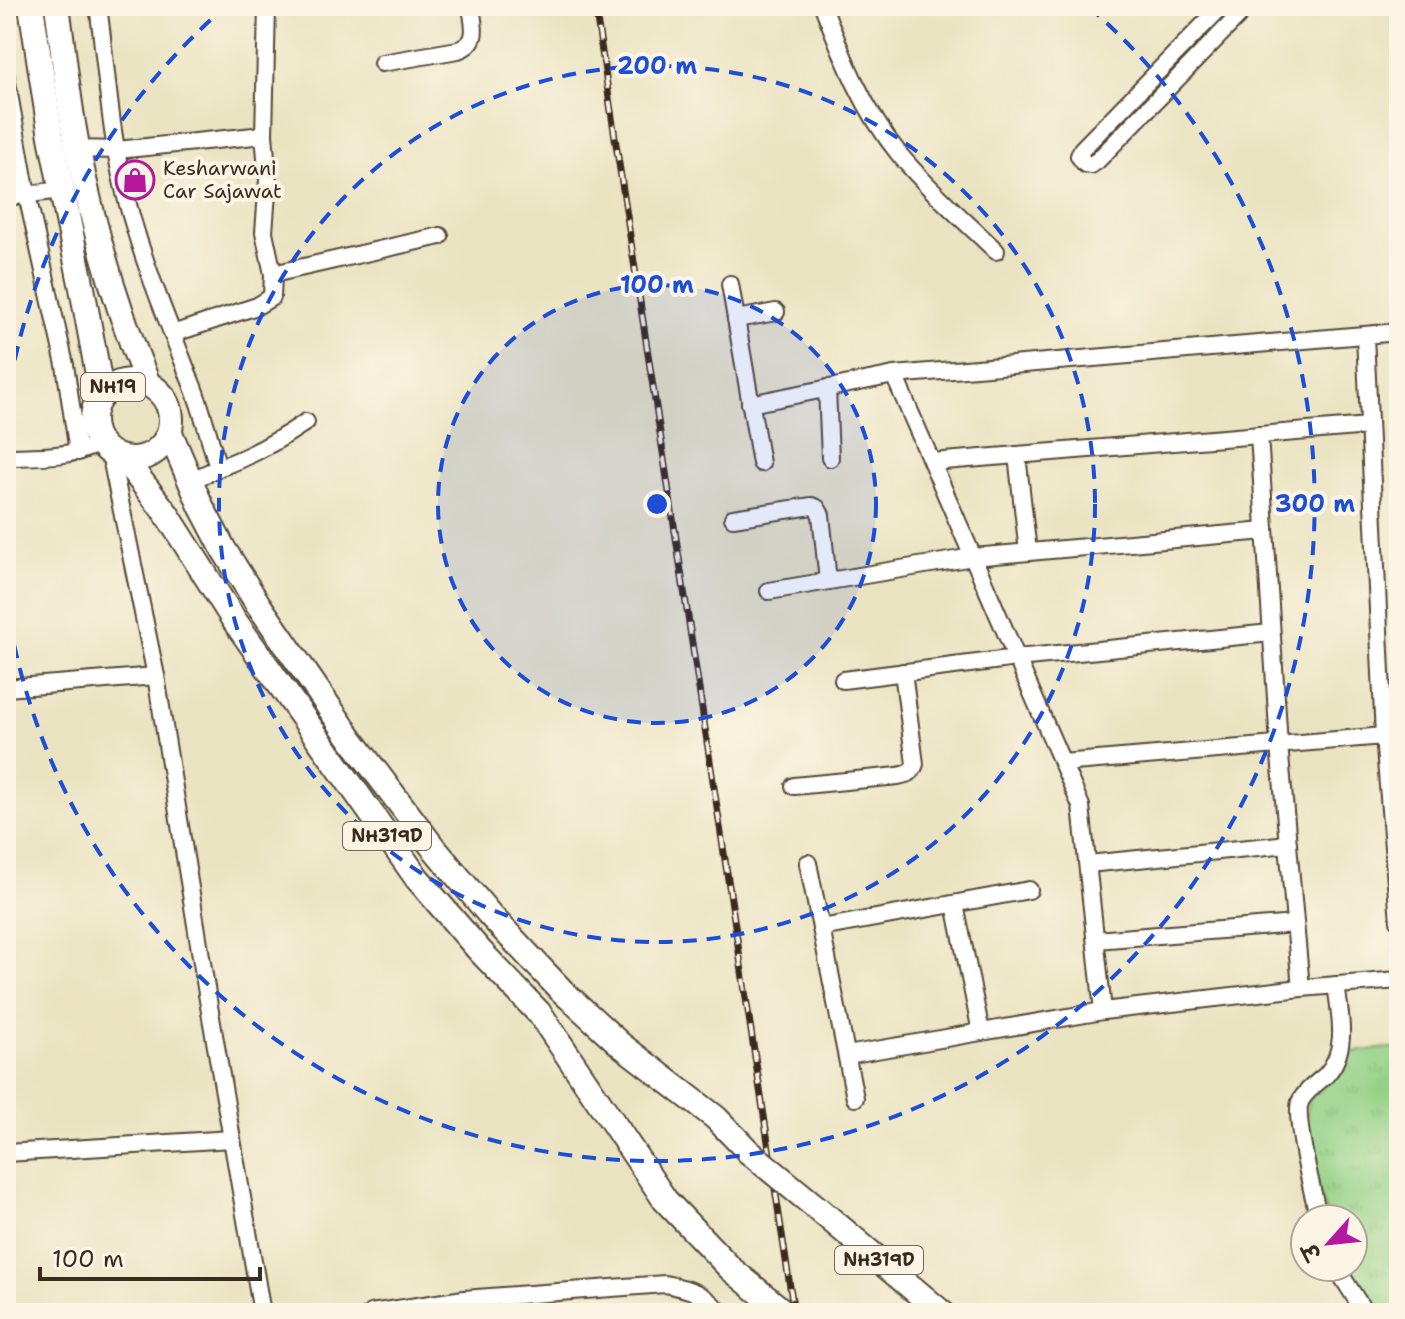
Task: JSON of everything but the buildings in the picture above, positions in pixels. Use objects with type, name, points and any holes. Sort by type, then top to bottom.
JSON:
[{"type":"highway","points":[[31,6],[51,137],[102,396]]},
{"type":"highway","points":[[57,6],[77,149],[106,266],[148,384]]},
{"type":"highway","name":"NH19","points":[[103,452],[94,430],[93,415],[98,401],[107,390],[120,383],[134,381],[148,384],[160,393],[168,404],[172,419],[170,433]]},
{"type":"highway","points":[[103,452],[138,460],[152,455],[163,446],[170,433]]},
{"type":"highway","name":"NH319D","points":[[170,433],[201,506],[258,604],[351,739],[432,846],[490,915],[562,991],[621,1045],[716,1118],[749,1152],[942,1313]]},
{"type":"highway","name":"NH319D","points":[[103,452],[166,513],[234,620],[417,878],[540,1014],[665,1200],[731,1269],[785,1313]]},
{"type":"street","points":[[98,6],[126,199],[196,394],[218,468]]},
{"type":"street","points":[[172,334],[266,302],[272,297],[273,274],[264,232],[268,180],[264,135],[267,6]]},
{"type":"street","points":[[382,63],[467,47],[474,32],[471,6]]},
{"type":"street","points":[[824,6],[860,93],[898,152],[996,251]]},
{"type":"street","points":[[1222,6],[1082,149],[1079,153],[1082,161],[1091,165],[1097,161],[1248,6]]},
{"type":"street","points":[[6,77],[27,195],[65,365],[103,452],[156,676],[262,1313]]},
{"type":"street","points":[[77,149],[117,150],[264,135]]},
{"type":"street","points":[[6,197],[61,190]]},
{"type":"street","points":[[273,274],[440,236]]},
{"type":"street","points":[[730,284],[761,463]]},
{"type":"street","points":[[736,319],[776,312]]},
{"type":"street","points":[[750,404],[894,375],[1399,332]]},
{"type":"street","points":[[1365,336],[1392,736],[1399,921]]},
{"type":"street","points":[[894,375],[1081,806],[1103,1011]]},
{"type":"street","points":[[827,388],[830,458]]},
{"type":"street","points":[[190,481],[246,458],[306,422]]},
{"type":"street","points":[[932,462],[1369,426]]},
{"type":"street","points":[[1259,435],[1279,745],[1301,988]]},
{"type":"street","points":[[6,457],[103,452]]},
{"type":"street","points":[[1017,455],[1028,552]]},
{"type":"street","points":[[733,518],[812,506],[819,509],[828,581]]},
{"type":"street","points":[[769,591],[973,557],[1265,531]]},
{"type":"street","points":[[843,680],[1017,658],[1271,633]]},
{"type":"street","points":[[794,786],[898,776],[910,772],[915,764],[903,672]]},
{"type":"street","points":[[6,688],[156,676]]},
{"type":"street","points":[[1062,763],[1392,736]]},
{"type":"street","points":[[1088,864],[1288,844]]},
{"type":"street","points":[[808,863],[855,1098]]},
{"type":"street","points":[[821,928],[1029,890]]},
{"type":"street","points":[[955,904],[981,1032]]},
{"type":"street","points":[[1096,940],[1295,924]]},
{"type":"street","points":[[847,1055],[1103,1011],[1399,980]]},
{"type":"street","points":[[1315,1203],[1298,1114],[1301,1100],[1328,1072],[1340,1052],[1341,1023],[1336,985]]},
{"type":"street","points":[[6,1153],[232,1139]]},
{"type":"street","points":[[1346,1283],[1365,1313]]},
{"type":"street","points":[[371,1313],[464,1299],[665,1284],[689,1288],[708,1298],[721,1313]]},
{"type":"green space","points":[[1399,1047],[1399,1313],[1377,1313],[1356,1283],[1369,1283],[1369,1203],[1323,1203],[1317,1184],[1306,1119],[1308,1101],[1328,1082],[1349,1052]]},
{"type":"railway","points":[[595,6],[794,1313]]},
{"type":"place","name":"Kesharwani Car Sajawat","points":[[135,180]]}]
